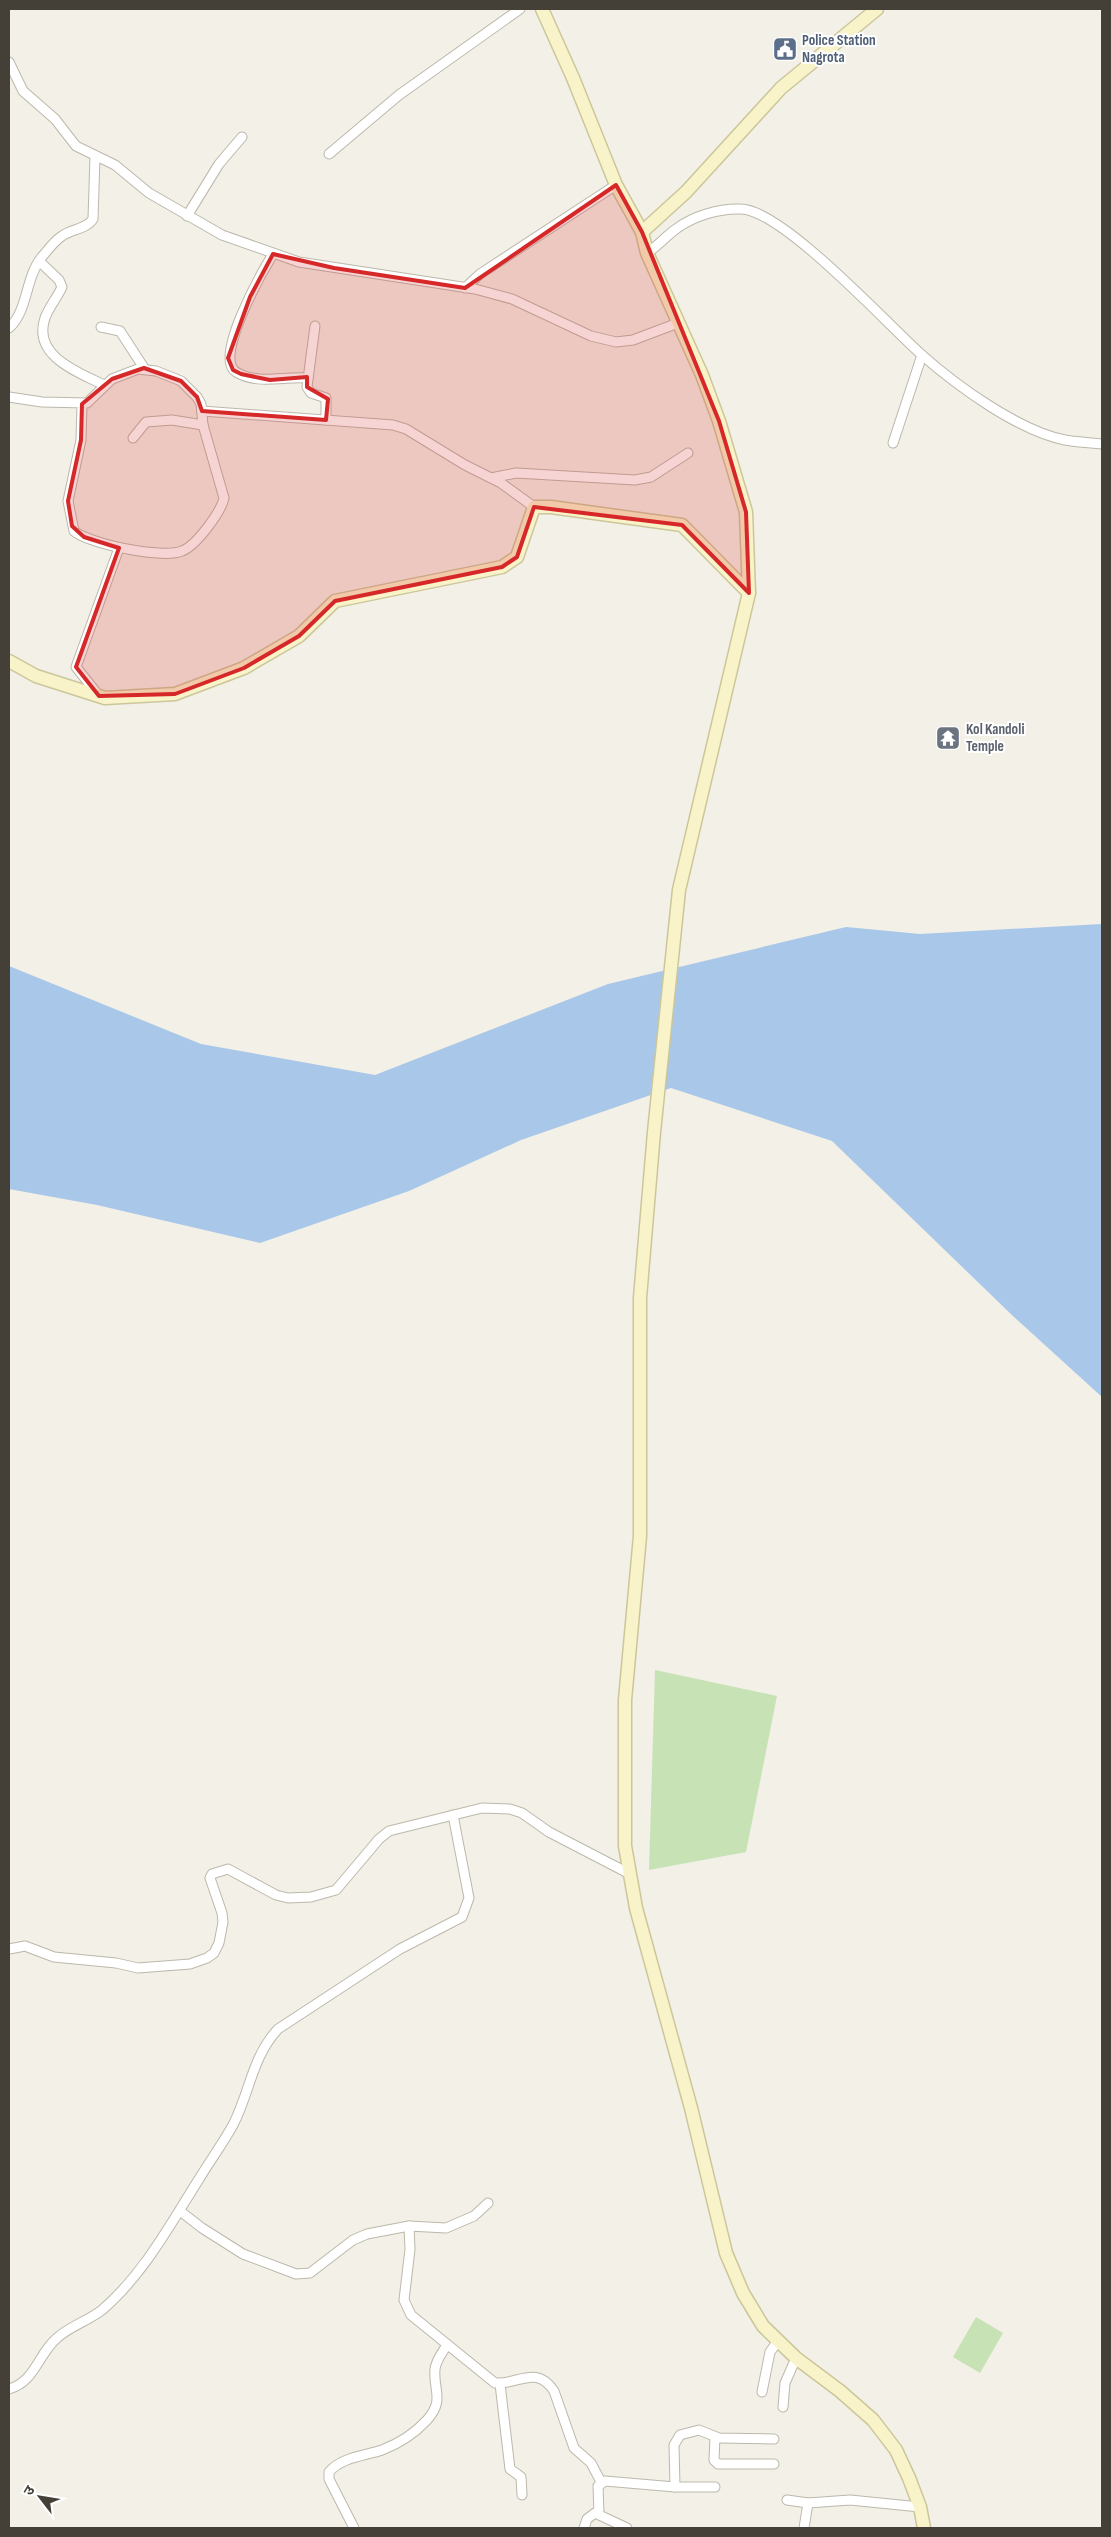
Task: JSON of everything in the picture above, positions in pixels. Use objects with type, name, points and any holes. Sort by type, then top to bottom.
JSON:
[{"type":"main road","points":[[542,9],[573,78],[616,184],[642,232],[647,252],[718,421],[746,512],[749,593],[679,890],[654,1132],[640,1298],[640,1536],[625,1700],[624,1822],[630,1874],[638,1914],[691,2108],[726,2253],[743,2293],[763,2326],[778,2341],[796,2358],[840,2391],[873,2420],[896,2450],[920,2507],[924,2528]]},
{"type":"main road","points":[[642,232],[686,192],[781,88],[877,9]]},
{"type":"main road","points":[[9,661],[36,676],[99,696],[133,698],[175,694],[244,668],[260,659],[298,636],[335,601],[502,567],[517,557],[534,507],[551,507],[682,525],[749,593]]},
{"type":"street","points":[[329,154],[399,95],[520,9]]},
{"type":"street","points":[[9,62],[19,86],[27,96],[54,119],[76,146],[115,166],[149,193],[222,235],[273,254],[334,268],[465,288],[512,299],[591,336],[616,342],[633,340],[678,323]]},
{"type":"street","points":[[187,216],[220,164],[242,137]]},
{"type":"street","points":[[9,328],[18,317],[28,284],[39,261],[62,236],[88,224],[93,219],[95,156]]},
{"type":"street","points":[[465,288],[480,274],[616,184]]},
{"type":"street","points":[[647,252],[678,227],[707,214],[742,209],[756,214],[775,223],[861,295],[922,355],[962,387],[1024,426],[1063,440],[1102,444]]},
{"type":"street","points":[[273,254],[250,297],[228,358],[233,370],[241,374],[270,380],[307,378]]},
{"type":"street","points":[[39,261],[59,280],[62,287],[45,319],[43,328],[45,343],[58,361],[104,385]]},
{"type":"street","points":[[316,326],[307,378],[308,391],[326,398],[326,420]]},
{"type":"street","points":[[101,327],[120,331],[144,368]]},
{"type":"street","points":[[893,443],[922,355]]},
{"type":"street","points":[[9,397],[42,402],[82,404],[90,401],[104,385],[123,374],[144,368],[156,370],[181,381],[197,397],[202,412],[203,425],[224,492],[220,508],[202,534],[188,548],[181,552],[164,554],[118,548],[84,537],[78,534],[72,526],[68,501],[81,440],[82,404]]},
{"type":"street","points":[[202,412],[393,425],[406,429],[491,478],[534,507]]},
{"type":"street","points":[[133,438],[146,422],[172,420],[203,425]]},
{"type":"street","points":[[491,478],[516,473],[635,480],[651,477],[688,453]]},
{"type":"street","points":[[99,696],[76,667],[118,548]]},
{"type":"street","points":[[9,1949],[24,1946],[54,1956],[116,1963],[138,1968],[190,1964],[207,1958],[214,1953],[220,1937],[222,1913],[210,1878],[212,1874],[228,1869],[276,1895],[288,1898],[310,1897],[336,1890],[379,1839],[389,1831],[482,1808],[510,1809],[522,1814],[549,1832],[630,1874]]},
{"type":"street","points":[[9,2389],[24,2383],[56,2339],[66,2330],[100,2311],[119,2294],[180,2211],[233,2125],[254,2068],[270,2038],[278,2029],[400,1949],[462,1917],[469,1898],[453,1815]]},
{"type":"street","points":[[180,2211],[202,2228],[243,2254],[290,2272],[302,2274],[317,2268],[353,2240],[409,2226],[446,2228],[474,2216],[488,2203]]},
{"type":"street","points":[[409,2226],[410,2249],[406,2306],[410,2315],[489,2380],[500,2384],[539,2377],[549,2383],[554,2391],[574,2448],[591,2463],[601,2482],[598,2490],[599,2514]]},
{"type":"street","points":[[762,2392],[770,2352],[778,2341]]},
{"type":"street","points":[[354,2528],[329,2479],[329,2472],[357,2456],[382,2450],[407,2437],[426,2420],[435,2410],[438,2392],[434,2371],[447,2346]]},
{"type":"street","points":[[783,2406],[785,2383],[796,2358]]},
{"type":"street","points":[[500,2384],[510,2469],[520,2477],[522,2495]]},
{"type":"street","points":[[675,2487],[674,2445],[680,2435],[699,2430],[715,2437],[774,2439]]},
{"type":"street","points":[[715,2437],[714,2460],[718,2464],[774,2464]]},
{"type":"street","points":[[601,2482],[621,2481],[675,2487],[715,2487]]},
{"type":"street","points":[[787,2500],[808,2503],[850,2500],[920,2507]]},
{"type":"street","points":[[804,2528],[808,2503]]},
{"type":"street","points":[[584,2528],[591,2514],[599,2514],[627,2528]]},
{"type":"highlighted area","points":[[616,185],[642,232],[719,421],[746,512],[749,593],[682,525],[534,507],[517,557],[502,567],[335,601],[299,636],[244,668],[175,694],[99,696],[76,667],[119,548],[84,537],[72,526],[68,501],[81,440],[82,404],[112,379],[144,368],[181,381],[197,397],[202,411],[326,420],[328,399],[307,387],[307,377],[270,380],[241,374],[233,370],[228,358],[250,297],[273,254],[334,268],[465,288]]},
{"type":"green space","points":[[655,1670],[777,1696],[746,1852],[649,1870]]},
{"type":"green space","points":[[976,2317],[1003,2333],[980,2373],[953,2357]]},
{"type":"water","points":[[1102,924],[1102,1397],[1014,1317],[832,1141],[671,1088],[521,1140],[409,1191],[260,1243],[97,1205],[9,1189],[9,966],[201,1044],[375,1075],[608,984],[846,927],[920,934]]},
{"type":"place","name":"Police Station Nagrota","points":[[785,49]]},
{"type":"place","name":"Kol Kandoli Temple","points":[[948,738]]}]
